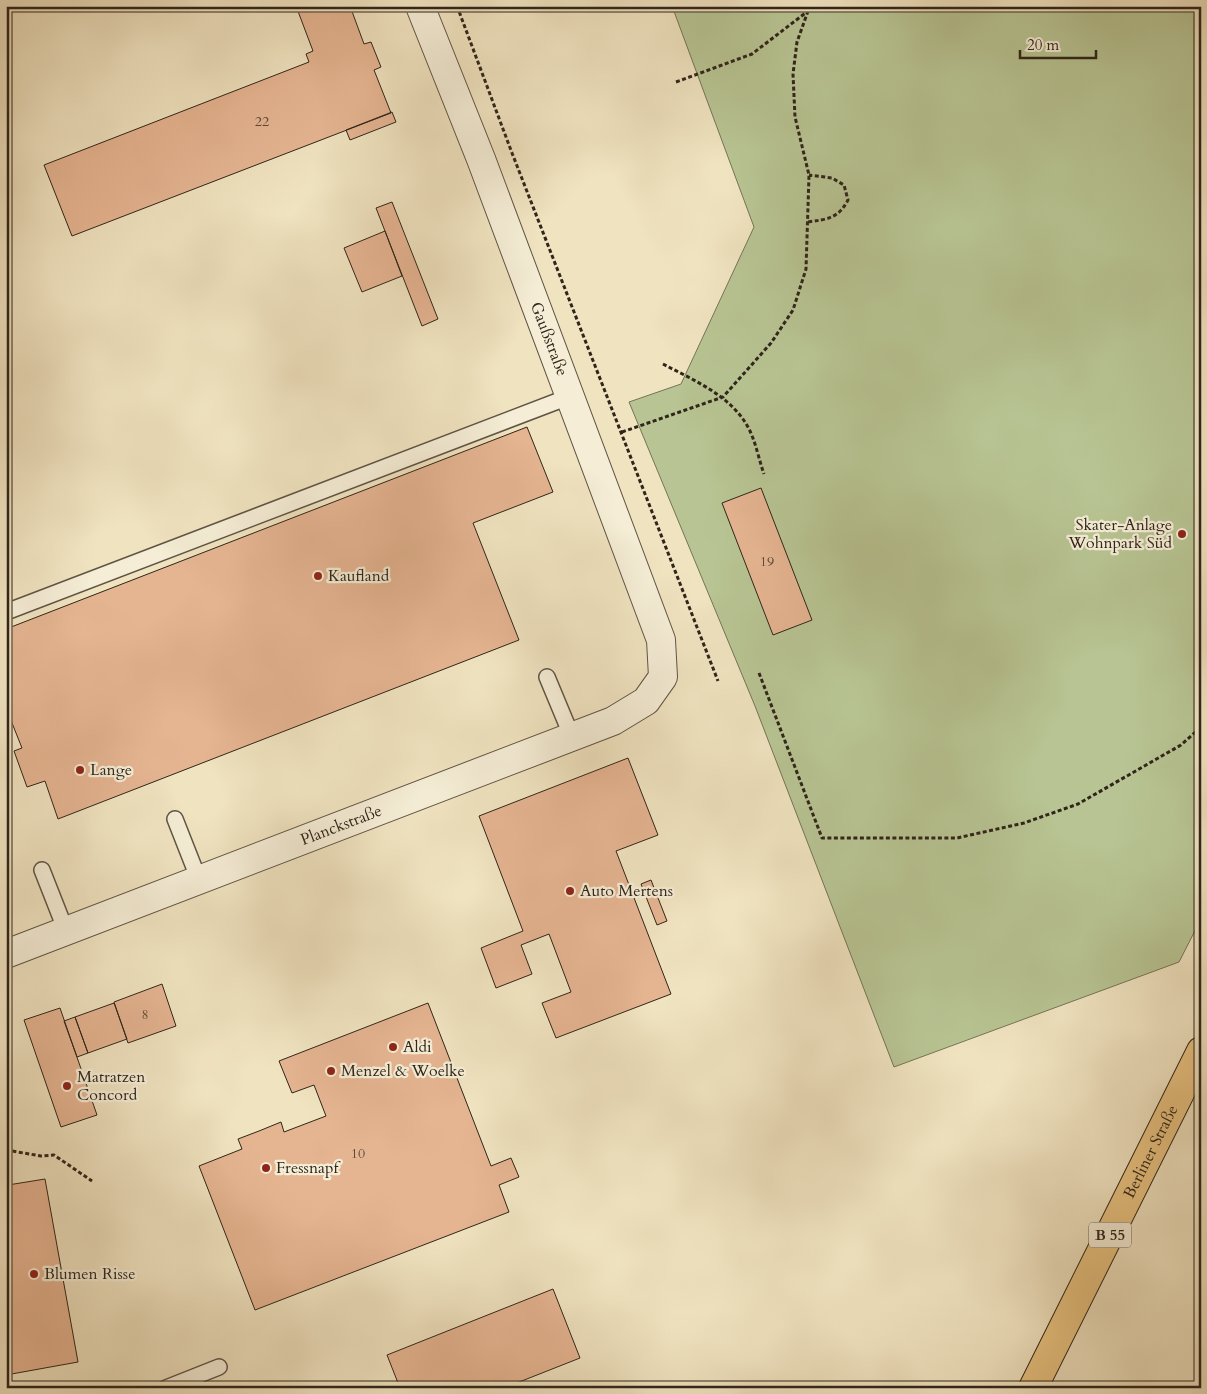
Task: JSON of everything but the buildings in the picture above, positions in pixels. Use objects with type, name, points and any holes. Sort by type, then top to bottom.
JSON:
[{"type":"main road","name":"Berliner Straße","points":[[1033,1388],[1201,1051]]},
{"type":"street","name":"Gaußstraße","points":[[420,6],[571,396],[661,640],[662,676]]},
{"type":"street","name":"Planckstraße","points":[[6,954],[613,721],[646,701],[662,676]]},
{"type":"lane","points":[[6,612],[571,396]]},
{"type":"lane","points":[[547,677],[572,737]]},
{"type":"lane","points":[[175,820],[199,880]]},
{"type":"lane","points":[[42,870],[66,931]]},
{"type":"lane","points":[[166,1388],[219,1367]]},
{"type":"path","points":[[457,6],[512,153],[718,681]]},
{"type":"path","points":[[622,432],[723,398],[771,343],[793,310],[806,269],[808,175],[796,117],[792,74],[797,42],[808,11],[806,6]]},
{"type":"path","points":[[676,82],[752,54],[812,6]]},
{"type":"path","points":[[808,175],[832,178],[838,181],[844,185],[848,200],[843,210],[829,219],[808,222]]},
{"type":"path","points":[[663,364],[723,398],[736,409],[749,430],[764,474]]},
{"type":"path","points":[[759,673],[822,838],[957,838],[1024,823],[1078,804],[1181,745],[1201,727]]},
{"type":"path","points":[[6,1150],[41,1156],[54,1155],[92,1181]]},
{"type":"green space","points":[[672,6],[1201,6],[1201,919],[1179,962],[894,1067],[755,706],[629,402],[681,384],[754,227]]},
{"type":"place","name":"Skater-Anlage Wohnpark Süd","points":[[1182,534]]},
{"type":"place","name":"Kaufland","points":[[318,576]]},
{"type":"place","name":"Lange","points":[[80,770]]},
{"type":"place","name":"Auto Mertens","points":[[570,891]]},
{"type":"place","name":"Aldi","points":[[393,1047]]},
{"type":"place","name":"Menzel & Woelke","points":[[331,1071]]},
{"type":"place","name":"Matratzen Concord","points":[[67,1086]]},
{"type":"place","name":"Fressnapf","points":[[266,1168]]},
{"type":"place","name":"Blumen Risse","points":[[34,1274]]}]
